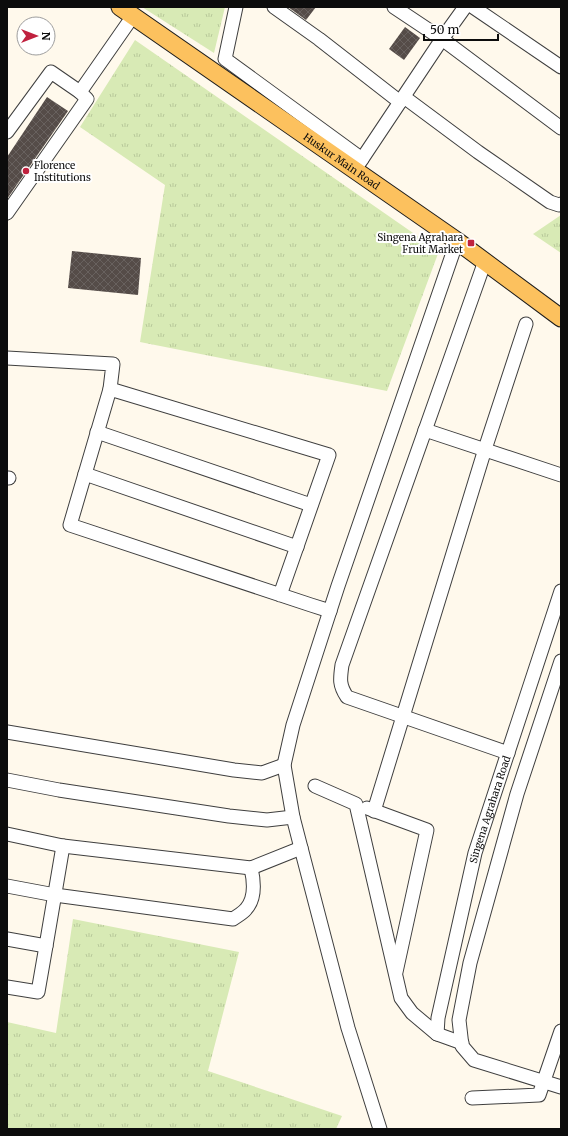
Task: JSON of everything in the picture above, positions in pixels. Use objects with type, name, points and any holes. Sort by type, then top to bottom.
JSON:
[{"type":"main road","name":"Huskur Main Road","points":[[127,12],[359,164],[457,241],[561,318]]},
{"type":"street","points":[[236,7],[225,59],[359,164],[465,7]]},
{"type":"street","points":[[274,7],[402,99],[550,202],[559,205],[561,204]]},
{"type":"street","points":[[394,7],[442,39],[561,128]]},
{"type":"street","points":[[473,7],[561,67]]},
{"type":"street","points":[[80,92],[127,12]]},
{"type":"street","points":[[7,132],[51,72],[80,92],[87,99],[7,213]]},
{"type":"street","points":[[380,1129],[348,1028],[293,817],[284,765],[293,725],[330,611],[457,241]]},
{"type":"street","points":[[485,261],[342,665],[340,679],[342,689],[346,697],[508,753]]},
{"type":"street","points":[[374,811],[485,449],[526,324]]},
{"type":"street","points":[[7,358],[113,364],[110,389],[70,525],[330,611]]},
{"type":"street","points":[[110,389],[329,454],[280,595]]},
{"type":"street","points":[[425,430],[561,475]]},
{"type":"street","points":[[97,432],[311,505]]},
{"type":"street","points":[[85,474],[296,547]]},
{"type":"street","name":"Singena Agrahara Road","points":[[437,1034],[438,1018],[475,853],[561,591]]},
{"type":"street","points":[[561,661],[517,794],[470,963],[459,1020],[462,1046],[474,1060],[561,1087]]},
{"type":"street","points":[[7,732],[234,770],[262,773],[284,765]]},
{"type":"street","points":[[7,780],[59,790],[229,816],[267,820],[293,817]]},
{"type":"street","points":[[315,786],[356,804],[427,830],[395,975]]},
{"type":"street","points":[[356,804],[401,998],[412,1013],[437,1034],[462,1043]]},
{"type":"street","points":[[7,834],[63,846],[251,868],[301,848]]},
{"type":"street","points":[[7,987],[38,992],[63,846]]},
{"type":"street","points":[[7,886],[55,896],[233,919],[246,910],[253,898],[251,868]]},
{"type":"street","points":[[7,939],[46,946]]},
{"type":"street","points":[[472,1098],[539,1095],[561,1031]]},
{"type":"green space","points":[[142,7],[225,7],[214,53]]},
{"type":"green space","points":[[135,40],[439,251],[387,391],[140,342],[165,185],[80,127]]},
{"type":"green space","points":[[561,215],[561,253],[533,234]]},
{"type":"green space","points":[[73,919],[239,952],[208,1071],[342,1116],[336,1129],[7,1129],[7,1022],[56,1033]]},
{"type":"building","points":[[288,7],[316,7],[306,20]]},
{"type":"building","points":[[405,27],[420,38],[404,60],[389,49]]},
{"type":"building","points":[[47,97],[68,111],[7,199],[7,157]]},
{"type":"building","points":[[72,251],[141,258],[138,295],[68,288]]},
{"type":"place","name":"Florence Institutions","points":[[26,171]]},
{"type":"place","name":"Singena Agrahara Fruit Market","points":[[471,243]]}]
